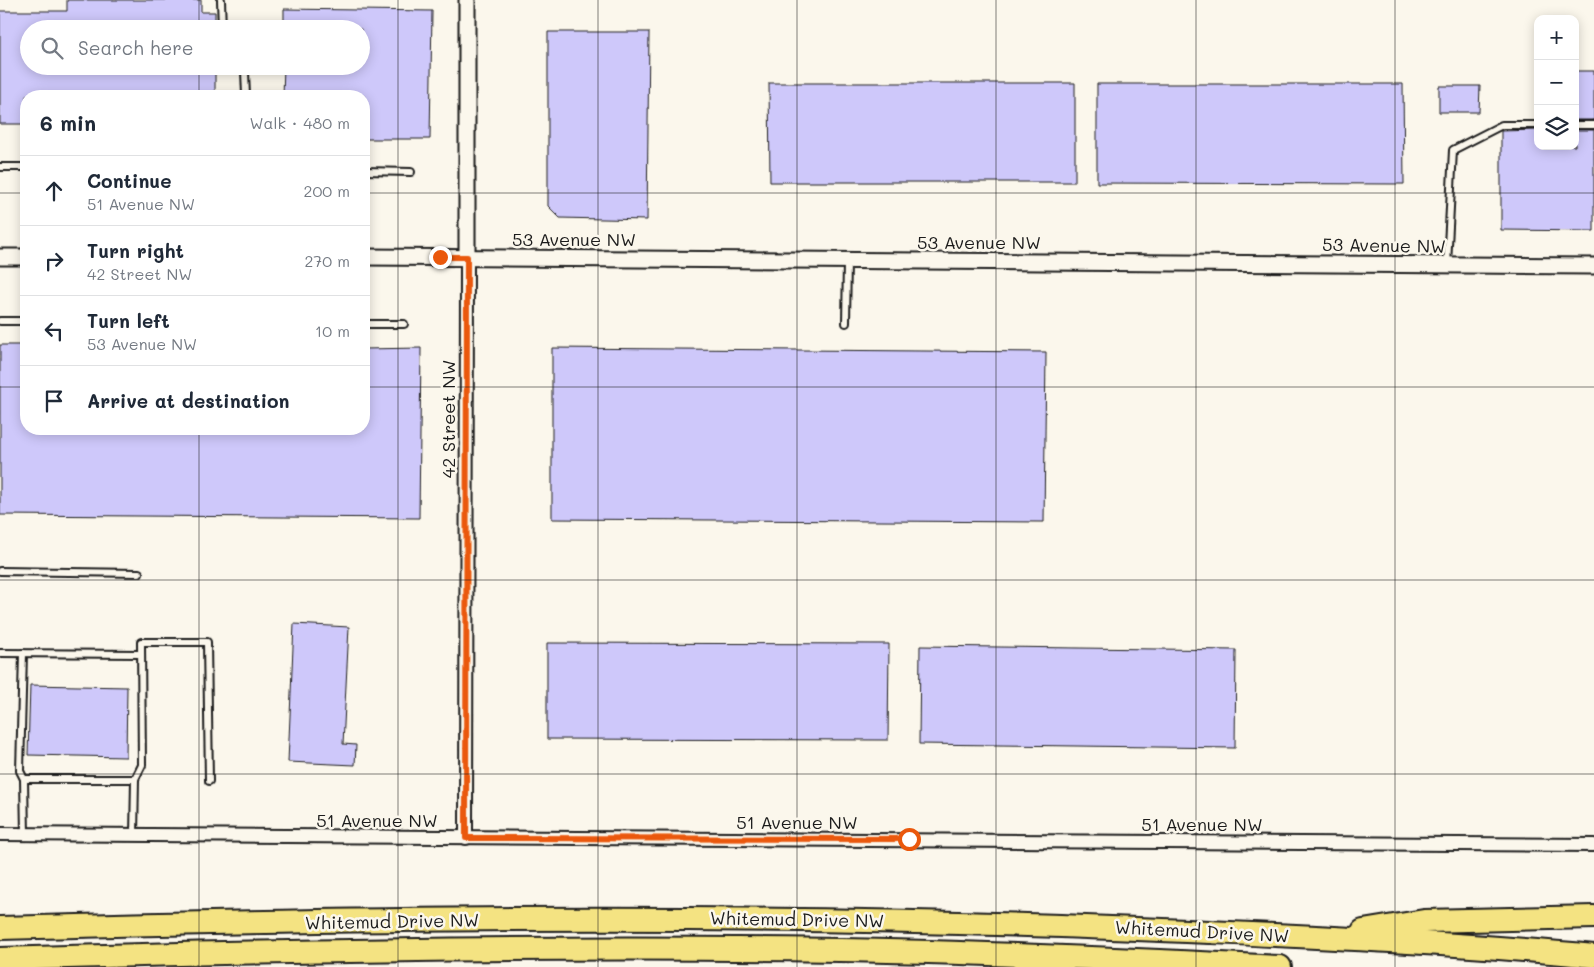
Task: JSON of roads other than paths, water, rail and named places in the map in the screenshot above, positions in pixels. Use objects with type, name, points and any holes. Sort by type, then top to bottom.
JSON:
[{"type":"highway","points":[[1325,937],[1424,921],[1594,917]]},
{"type":"highway","name":"Whitemud Drive NW","points":[[0,928],[619,918],[771,918],[1072,925],[1325,937],[1594,956]]},
{"type":"highway","name":"Whitemud Drive NW","points":[[0,959],[146,954],[614,949],[871,951],[1069,956],[1280,967]]},
{"type":"highway","points":[[1069,956],[1142,967]]},
{"type":"street","name":"42 Street NW","points":[[466,0],[466,838]]},
{"type":"street","points":[[0,257],[20,257]]},
{"type":"street","name":"53 Avenue NW","points":[[370,257],[1594,266]]},
{"type":"street","name":"51 Avenue NW","points":[[0,834],[1594,845]]},
{"type":"lane","points":[[221,0],[222,20]]},
{"type":"lane","points":[[246,75],[246,90]]},
{"type":"lane","points":[[1447,265],[1453,150],[1502,125],[1534,125]]},
{"type":"lane","points":[[1579,125],[1594,125]]},
{"type":"lane","points":[[0,167],[20,167]]},
{"type":"lane","points":[[370,171],[411,172]]},
{"type":"lane","points":[[846,322],[847,260]]},
{"type":"lane","points":[[0,321],[20,321]]},
{"type":"lane","points":[[370,324],[404,324]]},
{"type":"lane","points":[[0,571],[139,573]]},
{"type":"lane","points":[[134,836],[134,779],[142,765],[141,642],[207,642],[209,781]]},
{"type":"lane","points":[[0,653],[141,654]]},
{"type":"lane","points":[[23,653],[20,771],[24,779],[25,835]]},
{"type":"lane","points":[[24,779],[134,779]]}]
